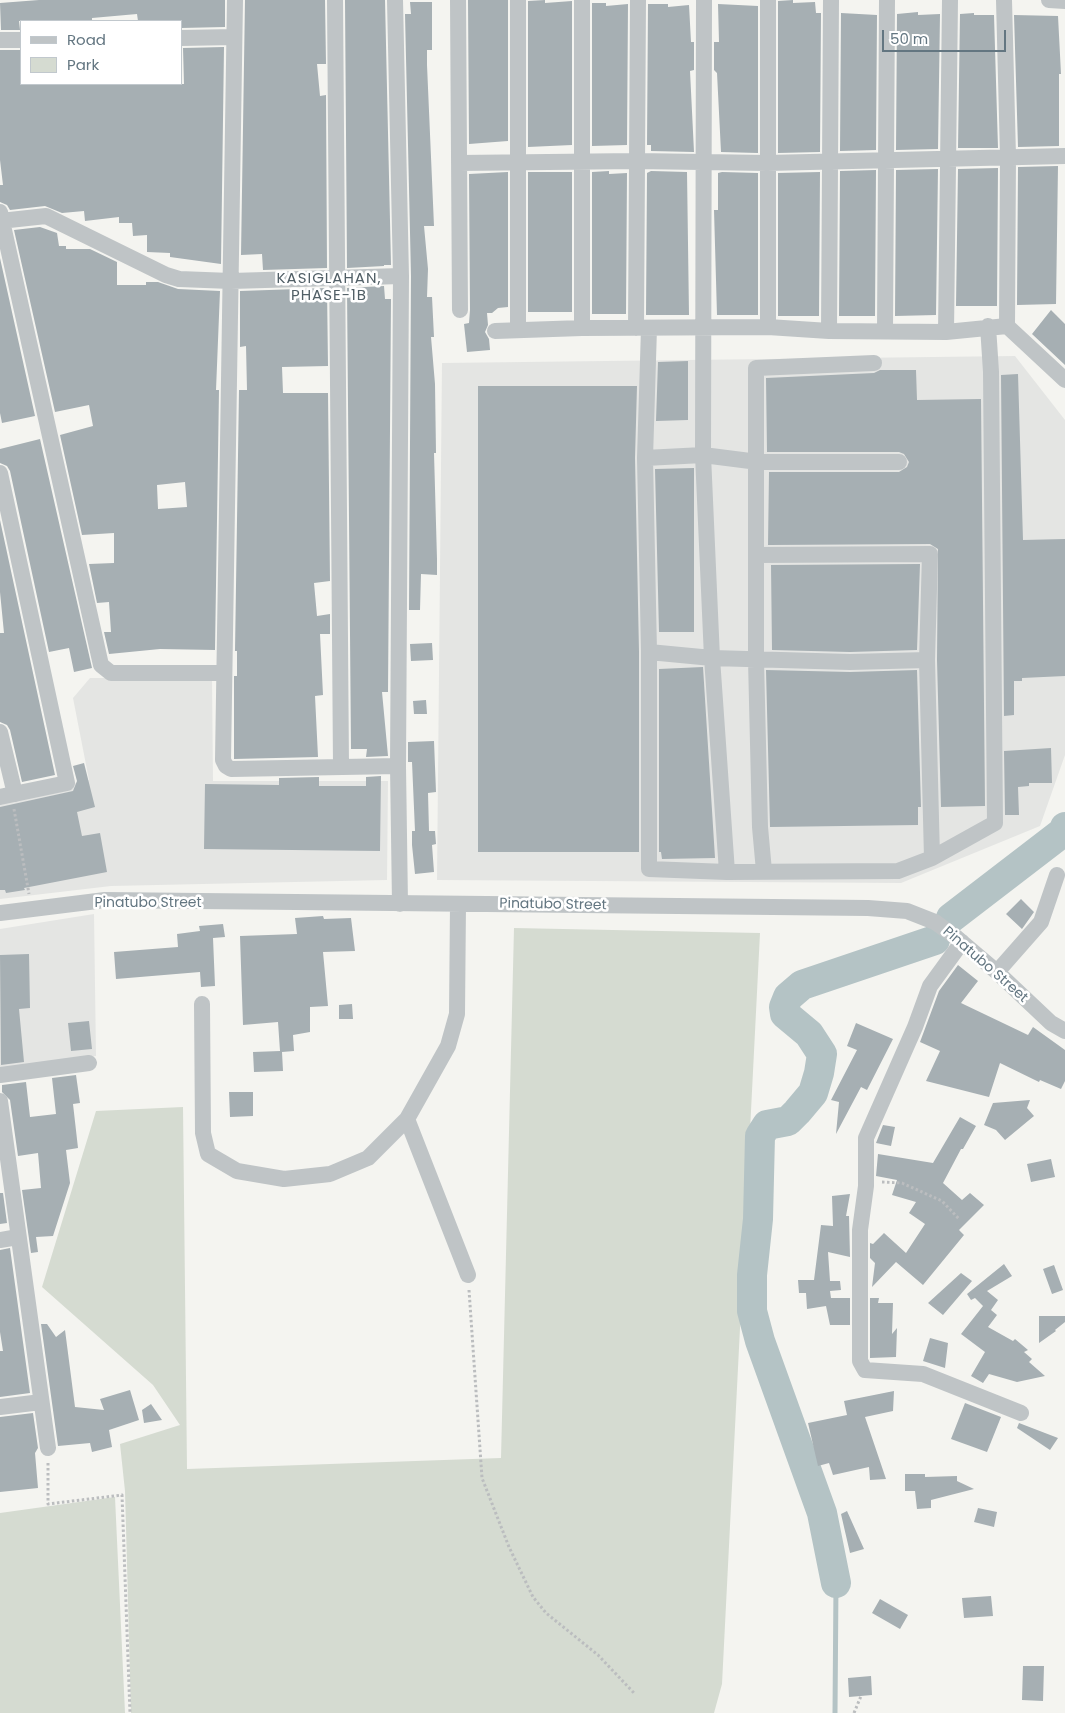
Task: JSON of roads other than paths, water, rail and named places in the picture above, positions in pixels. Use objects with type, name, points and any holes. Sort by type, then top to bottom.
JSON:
[{"type":"street","points":[[235,0],[223,760],[226,766],[231,769],[398,766]]},
{"type":"street","points":[[335,0],[341,766]]},
{"type":"street","points":[[395,0],[401,276],[398,766],[400,904]]},
{"type":"street","points":[[458,0],[460,310]]},
{"type":"street","points":[[518,0],[518,330]]},
{"type":"street","points":[[582,0],[582,328]]},
{"type":"street","points":[[638,0],[637,160],[643,328],[649,869],[727,872],[898,871],[932,858],[996,823],[991,372],[988,326]]},
{"type":"street","points":[[704,0],[703,455],[712,658],[727,872]]},
{"type":"street","points":[[768,0],[768,327]]},
{"type":"street","points":[[829,331],[831,0]]},
{"type":"street","points":[[885,331],[887,0]]},
{"type":"street","points":[[946,332],[950,0]]},
{"type":"street","points":[[1004,0],[1008,156],[1007,326]]},
{"type":"street","points":[[1049,0],[1065,1]]},
{"type":"street","points":[[182,38],[234,37]]},
{"type":"street","points":[[0,40],[20,40]]},
{"type":"street","points":[[459,163],[637,160],[768,164],[948,160],[1008,156],[1065,156]]},
{"type":"street","points":[[224,673],[111,673],[101,665],[1,218],[46,216],[172,278],[231,280],[401,276]]},
{"type":"street","points":[[495,331],[582,328],[768,327],[829,331],[946,332],[988,326],[1007,326],[1065,380]]},
{"type":"street","points":[[764,871],[760,827],[756,660],[758,462],[756,368],[874,363]]},
{"type":"street","points":[[645,458],[703,455],[758,462],[900,462]]},
{"type":"street","points":[[0,473],[67,783],[9,795],[0,732]]},
{"type":"street","points":[[757,555],[930,554],[927,660],[932,858]]},
{"type":"street","points":[[648,652],[756,660],[850,662],[927,660]]},
{"type":"street","points":[[997,972],[1041,922],[1057,875]]},
{"type":"street","name":"Pinatubo Street","points":[[0,913],[105,900],[888,909],[922,916],[962,942],[1051,1023],[1065,1031]]},
{"type":"street","points":[[202,1004],[203,1133],[208,1154],[236,1171],[284,1179],[330,1174],[368,1158],[407,1119],[448,1046],[457,1014],[458,904]]},
{"type":"street","points":[[962,942],[930,986],[915,1027],[866,1138],[866,1180],[860,1230],[861,1366],[866,1370],[873,1371],[923,1374],[1021,1414]]},
{"type":"street","points":[[0,1074],[89,1063]]},
{"type":"street","points":[[0,1101],[48,1448]]},
{"type":"street","points":[[407,1119],[468,1275]]},
{"type":"street","points":[[0,1240],[18,1237]]},
{"type":"street","points":[[0,1407],[41,1402]]},
{"type":"waterway","points":[[951,918],[1063,832],[1065,827]]},
{"type":"waterway","points":[[836,1583],[822,1513],[760,1341],[752,1311],[752,1275],[758,1219],[760,1136],[767,1125],[788,1121],[797,1112],[813,1093],[819,1073],[822,1054],[809,1034],[785,1014],[784,1007],[788,997],[802,985],[935,940]]},
{"type":"waterway","points":[[835,1713],[836,1583]]},
{"type":"district","name":"KASIGLAHAN, PHASE-1B","points":[[329,288]]}]
